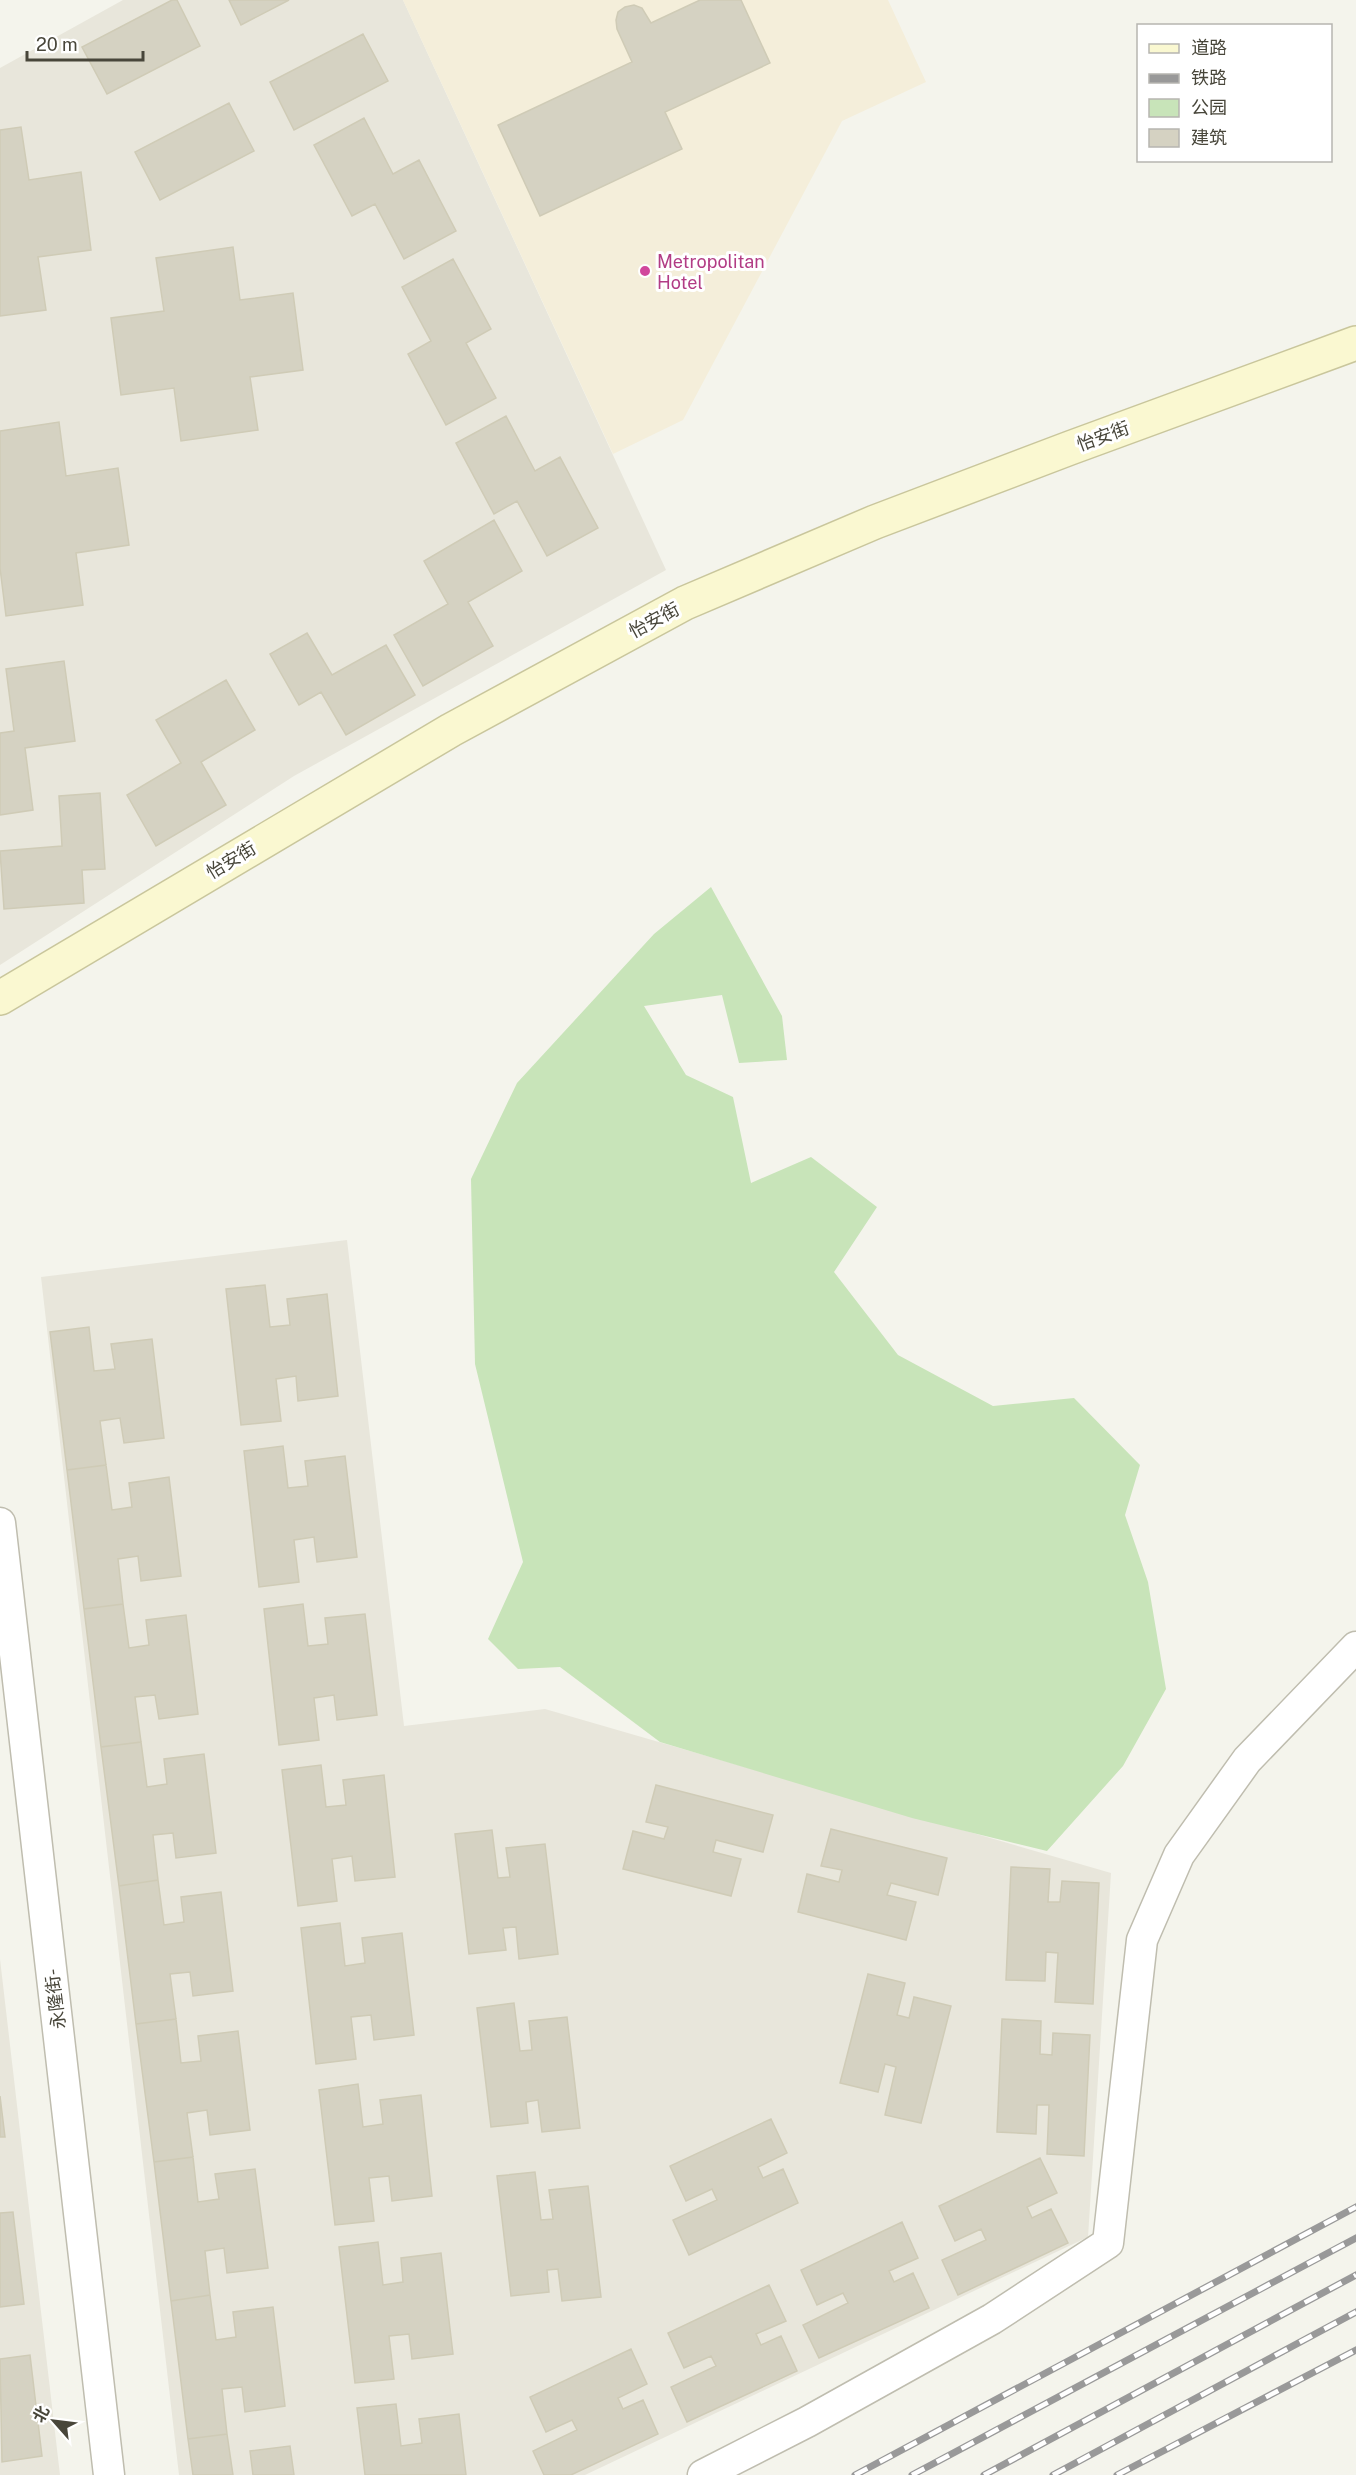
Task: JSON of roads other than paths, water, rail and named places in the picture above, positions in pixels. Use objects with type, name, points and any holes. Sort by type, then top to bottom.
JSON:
[{"type":"street","name":"怡安街","points":[[0,998],[451,730],[685,603],[886,518],[1356,343]]},
{"type":"street","name":"永隆街-","points":[[0,1523],[109,2475]]},
{"type":"street","points":[[703,2475],[807,2422],[992,2319],[1108,2243],[1142,1940],[1179,1855],[1247,1760],[1356,1647]]},
{"type":"railway","points":[[855,2475],[1356,2207]]},
{"type":"railway","points":[[912,2475],[1356,2238]]},
{"type":"railway","points":[[984,2475],[1356,2275]]},
{"type":"railway","points":[[1053,2475],[1356,2312]]},
{"type":"railway","points":[[1117,2475],[1356,2350]]},
{"type":"place","name":"Metropolitan Hotel","points":[[645,271]]}]
